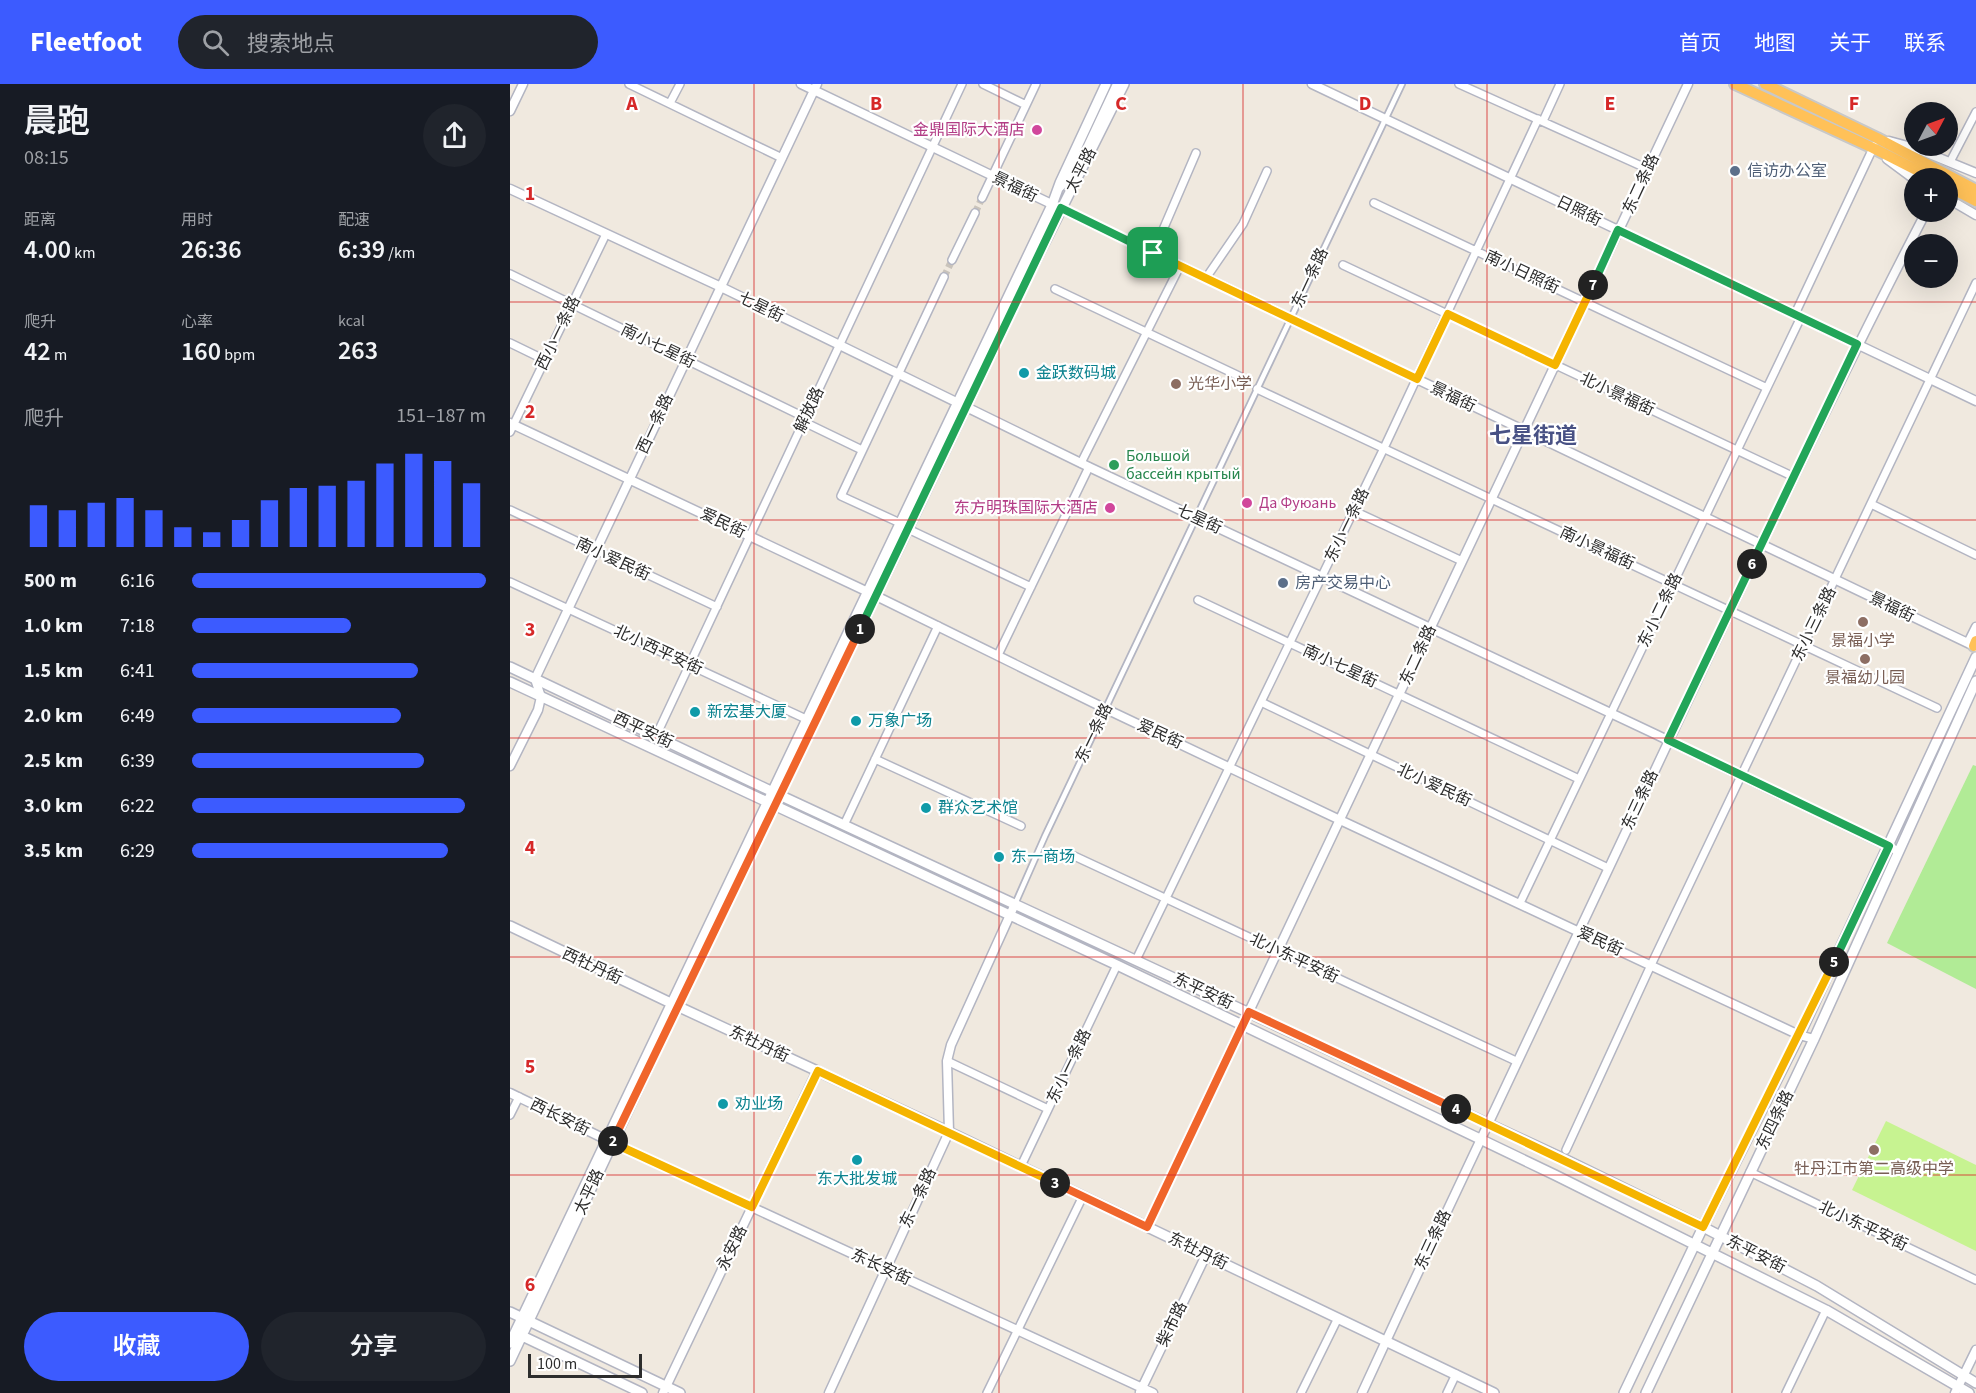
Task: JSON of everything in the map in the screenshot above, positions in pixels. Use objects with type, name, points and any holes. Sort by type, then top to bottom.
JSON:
[{"type":"highway","points":[[1735,84],[1934,168]]},
{"type":"highway","points":[[1766,84],[1875,143],[1916,168]]},
{"type":"highway","points":[[1958,177],[1976,184]]},
{"type":"highway","points":[[1958,180],[1976,189]]},
{"type":"highway","points":[[1958,192],[1976,201]]},
{"type":"main road","name":"太平路","points":[[1057,207],[1057,191],[1106,84]]},
{"type":"main road","name":"太平路","points":[[510,1343],[525,1320],[1057,207],[1068,197],[1124,84]]},
{"type":"main road","name":"太平路","points":[[776,793],[806,719],[872,594]]},
{"type":"main road","points":[[1624,1393],[1703,1227],[1894,848],[1974,647]]},
{"type":"main road","name":"西平安街","points":[[510,667],[776,793]]},
{"type":"main road","name":"东四条路","points":[[1646,1393],[1814,1039],[1894,848],[1976,681]]},
{"type":"main road","name":"西平安街","points":[[510,682],[770,804]]},
{"type":"main road","name":"东平安街","points":[[776,793],[1487,1123],[1720,1235],[1827,1291],[1976,1383]]},
{"type":"main road","name":"东平安街","points":[[770,804],[1117,966],[1696,1244],[1711,1254],[1826,1310],[1957,1390],[1969,1393]]},
{"type":"main road","name":"西牡丹街","points":[[510,926],[674,1005]]},
{"type":"main road","name":"东牡丹街","points":[[674,1005],[1021,1166],[1494,1393]]},
{"type":"main road","points":[[510,1312],[664,1390],[680,1393]]},
{"type":"main road","name":"太平路","points":[[510,1361],[516,1334]]},
{"type":"main road","points":[[516,1334],[642,1393]]},
{"type":"street","points":[[510,111],[523,84]]},
{"type":"street","points":[[629,84],[782,158]]},
{"type":"street","points":[[670,103],[680,84]]},
{"type":"street","name":"景福街","points":[[801,84],[816,87],[1057,207],[1974,647]]},
{"type":"street","name":"解放路","points":[[656,736],[962,84]]},
{"type":"street","points":[[983,84],[1026,105]]},
{"type":"street","points":[[982,198],[1036,84]]},
{"type":"street","points":[[1057,191],[1070,176],[1116,84]]},
{"type":"street","points":[[1068,197],[1073,178],[1116,84]]},
{"type":"street","name":"日照街","points":[[1312,84],[1976,400]]},
{"type":"street","name":"东一条路","points":[[829,1393],[949,1132],[947,1061],[957,1027],[1402,84]]},
{"type":"street","points":[[1459,84],[1648,169]]},
{"type":"street","name":"东小一条路","points":[[1136,960],[1354,511],[1510,179],[1560,84]]},
{"type":"street","name":"东二条路","points":[[1147,1227],[1688,84]]},
{"type":"street","name":"西一条路","points":[[535,679],[816,87]]},
{"type":"street","points":[[1950,162],[1976,112]]},
{"type":"street","points":[[1875,143],[1915,148],[1976,173]]},
{"type":"street","points":[[1875,143],[1904,170]]},
{"type":"street","name":"东小二条路","points":[[1520,903],[1767,388],[1875,143]]},
{"type":"street","points":[[1153,253],[1196,153]]},
{"type":"street","points":[[1206,278],[1243,224],[1268,171]]},
{"type":"street","name":"七星街","points":[[510,189],[721,287],[1085,465],[1894,848]]},
{"type":"street","name":"南小日照街","points":[[1374,202],[1767,388]]},
{"type":"street","points":[[1958,204],[1976,215]]},
{"type":"street","points":[[952,260],[975,213]]},
{"type":"street","name":"东三条路","points":[[1362,1393],[1479,1139],[1668,740],[1857,344],[1921,222]]},
{"type":"street","name":"西小一条路","points":[[511,426],[606,234]]},
{"type":"street","name":"北小景福街","points":[[1343,265],[1794,477]]},
{"type":"street","points":[[998,655],[1147,332],[1180,266]]},
{"type":"street","name":"南小七星街","points":[[510,274],[862,450]]},
{"type":"street","points":[[944,277],[841,496],[1031,587]]},
{"type":"street","name":"东小三条路","points":[[1566,1150],[1651,965],[1976,283]]},
{"type":"street","points":[[1055,289],[1241,376]]},
{"type":"street","points":[[510,343],[545,360]]},
{"type":"street","name":"南小景福街","points":[[1257,389],[1937,708]]},
{"type":"street","name":"爱民街","points":[[511,426],[872,594],[1106,709],[1340,820],[1799,1035],[1814,1039]]},
{"type":"street","points":[[1871,504],[1976,555]]},
{"type":"street","name":"南小爱民街","points":[[510,510],[717,607]]},
{"type":"street","points":[[1354,511],[1462,561]]},
{"type":"street","name":"北小西平安街","points":[[510,582],[806,719]]},
{"type":"street","name":"南小七星街","points":[[1198,600],[1579,779]]},
{"type":"street","points":[[844,825],[938,626]]},
{"type":"street","points":[[1974,647],[1976,627]]},
{"type":"street","points":[[510,766],[538,710],[541,697],[535,679]]},
{"type":"street","name":"北小爱民街","points":[[1261,702],[1608,868]]},
{"type":"street","points":[[875,759],[1021,826]]},
{"type":"street","name":"北小东平安街","points":[[1072,855],[1516,1061]]},
{"type":"street","name":"东小一条路","points":[[1021,1166],[1117,966]]},
{"type":"street","points":[[947,1061],[1048,1109]]},
{"type":"street","name":"永安路","points":[[664,1390],[818,1071]]},
{"type":"street","points":[[510,1115],[514,1095]]},
{"type":"street","name":"西长安街","points":[[514,1095],[609,1141]]},
{"type":"street","name":"东长安街","points":[[609,1141],[1018,1330],[1140,1390],[1153,1393]]},
{"type":"street","name":"北小东平安街","points":[[1750,1172],[1976,1280]]},
{"type":"street","points":[[987,1393],[1083,1196]]},
{"type":"street","name":"柴市路","points":[[1140,1390],[1206,1255]]},
{"type":"street","points":[[1786,1393],[1826,1310]]},
{"type":"street","points":[[1301,1393],[1338,1318]]},
{"type":"street","points":[[1957,1390],[1976,1350]]},
{"type":"street","points":[[1447,1393],[1456,1374]]},
{"type":"green space","points":[[1973,765],[1976,766],[1976,989],[1887,943]]},
{"type":"green space","points":[[1886,1121],[1976,1165],[1976,1251],[1852,1190]]},
{"type":"tunnel","points":[[975,213],[982,198]]},
{"type":"tunnel","points":[[944,277],[952,260]]},
{"type":"place","name":"金鼎国际大酒店","points":[[1037,130]]},
{"type":"place","name":"信访办公室","points":[[1735,171]]},
{"type":"place","name":"金跃数码城","points":[[1024,373]]},
{"type":"place","name":"光华小学","points":[[1176,384]]},
{"type":"place","name":"Большой бассейн крытый","points":[[1114,465]]},
{"type":"place","name":"Да Фуюань","points":[[1247,503]]},
{"type":"place","name":"东方明珠国际大酒店","points":[[1110,508]]},
{"type":"place","name":"房产交易中心","points":[[1283,583]]},
{"type":"place","name":"景福小学","points":[[1863,622]]},
{"type":"place","name":"景福幼儿园","points":[[1865,659]]},
{"type":"place","name":"新宏基大厦","points":[[695,712]]},
{"type":"place","name":"万象广场","points":[[856,721]]},
{"type":"place","name":"群众艺术馆","points":[[926,808]]},
{"type":"place","name":"东一商场","points":[[999,857]]},
{"type":"place","name":"劝业场","points":[[723,1104]]},
{"type":"place","name":"牡丹江市第二高级中学","points":[[1874,1150]]},
{"type":"place","name":"东大批发城","points":[[857,1160]]},
{"type":"district","name":"七星街道","points":[[1533,436]]},
{"type":"route","points":[[1061,208],[1153,253],[1417,379],[1448,314],[1555,365],[1618,230],[1857,344],[1668,740],[1889,846],[1802,1030],[1703,1227],[1562,1158],[1249,1012],[1147,1227],[818,1071],[752,1207],[613,1143],[1061,208]]}]
